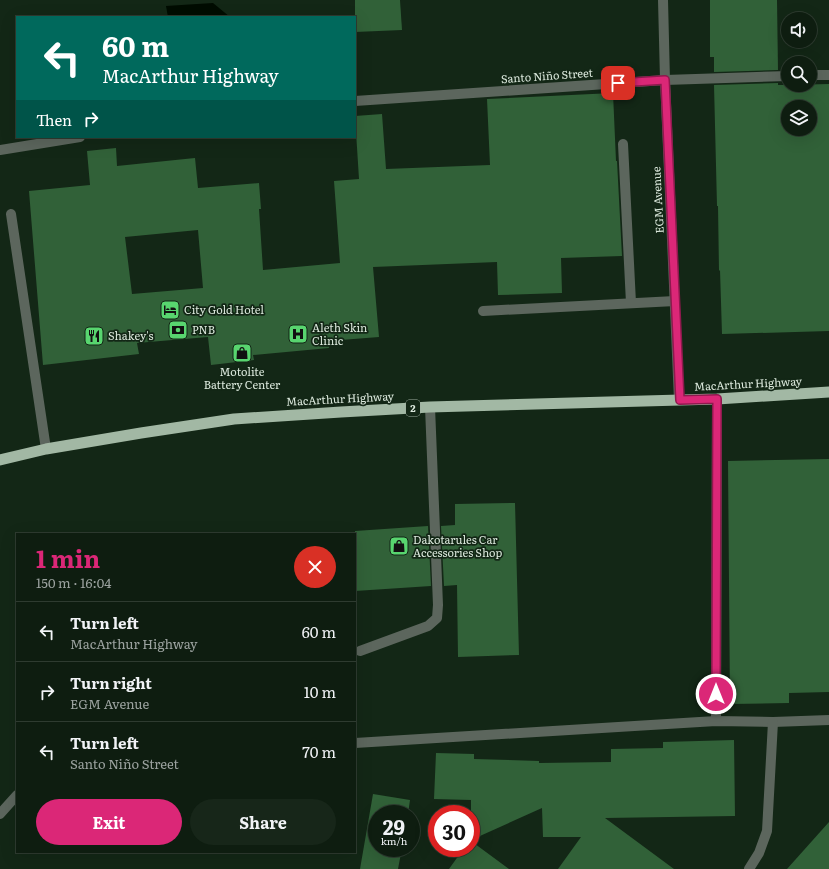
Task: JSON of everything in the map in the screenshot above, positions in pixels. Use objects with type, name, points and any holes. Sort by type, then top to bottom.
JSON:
[{"type":"highway","name":"MacArthur Highway","points":[[0,460],[46,449],[141,432],[234,420],[430,407],[717,399],[829,392]]},
{"type":"street","name":"EGM Avenue","points":[[663,0],[665,80],[680,400]]},
{"type":"street","points":[[817,75],[829,75]]},
{"type":"street","name":"Santo Niño Street","points":[[356,101],[665,80],[781,76]]},
{"type":"street","points":[[0,150],[74,138]]},
{"type":"street","points":[[623,144],[631,303]]},
{"type":"street","points":[[11,214],[46,449]]},
{"type":"street","points":[[483,311],[675,301]]},
{"type":"street","points":[[716,721],[717,399]]},
{"type":"street","points":[[360,651],[428,626],[437,618],[430,407]]},
{"type":"street","points":[[356,743],[716,721],[773,722],[829,720]]},
{"type":"street","points":[[749,869],[759,853],[767,831],[773,722]]},
{"type":"street","points":[[0,814],[16,796]]},
{"type":"shaded area","points":[[213,3],[229,16],[168,16],[166,6]]},
{"type":"building","points":[[355,0],[400,0],[402,30],[356,32]]},
{"type":"building","points":[[710,0],[777,0],[778,70],[714,72],[714,57],[710,57]]},
{"type":"building","points":[[778,83],[778,85],[781,85],[781,92],[817,92],[817,84],[829,84],[829,331],[722,334],[714,85]]},
{"type":"building","points":[[613,93],[622,256],[561,258],[562,293],[498,295],[497,262],[373,267],[379,337],[328,341],[329,348],[253,355],[254,360],[211,365],[208,337],[137,343],[139,354],[43,365],[29,191],[90,185],[87,151],[116,148],[117,166],[195,158],[198,188],[259,183],[263,270],[340,263],[334,181],[359,179],[356,116],[382,114],[386,169],[490,165],[487,99]],"holes":[[[198,230],[203,288],[132,294],[125,237]]]},
{"type":"building","points":[[829,459],[829,692],[789,693],[789,703],[730,704],[728,461]]},
{"type":"building","points":[[515,503],[519,655],[458,657],[457,585],[444,586],[441,526],[455,525],[455,504]]},
{"type":"building","points":[[428,526],[431,586],[356,591],[355,531]]},
{"type":"building","points":[[734,740],[735,816],[605,818],[674,869],[558,869],[581,837],[543,837],[542,808],[480,836],[480,805],[471,805],[471,800],[434,799],[436,753],[474,754],[474,759],[539,761],[539,763],[611,762],[611,749],[663,748],[663,742]]},
{"type":"building","points":[[373,794],[410,800],[409,805],[371,805]]},
{"type":"building","points":[[829,822],[829,869],[787,869]]},
{"type":"building","points":[[368,823],[368,857],[400,857],[398,869],[360,869]]},
{"type":"building","points":[[480,848],[509,869],[449,869],[458,857],[480,857]]},
{"type":"place","name":"City Gold Hotel","points":[[170,310]]},
{"type":"place","name":"PNB","points":[[178,330]]},
{"type":"place","name":"Aleth Skin Clinic","points":[[298,334]]},
{"type":"place","name":"Shakey's","points":[[94,336]]},
{"type":"place","name":"Motolite Battery Center","points":[[242,353]]},
{"type":"place","name":"Dakotarules Car Accessories Shop","points":[[399,546]]},
{"type":"route","points":[[618,83],[665,80],[680,400],[717,399],[716,694]]}]
